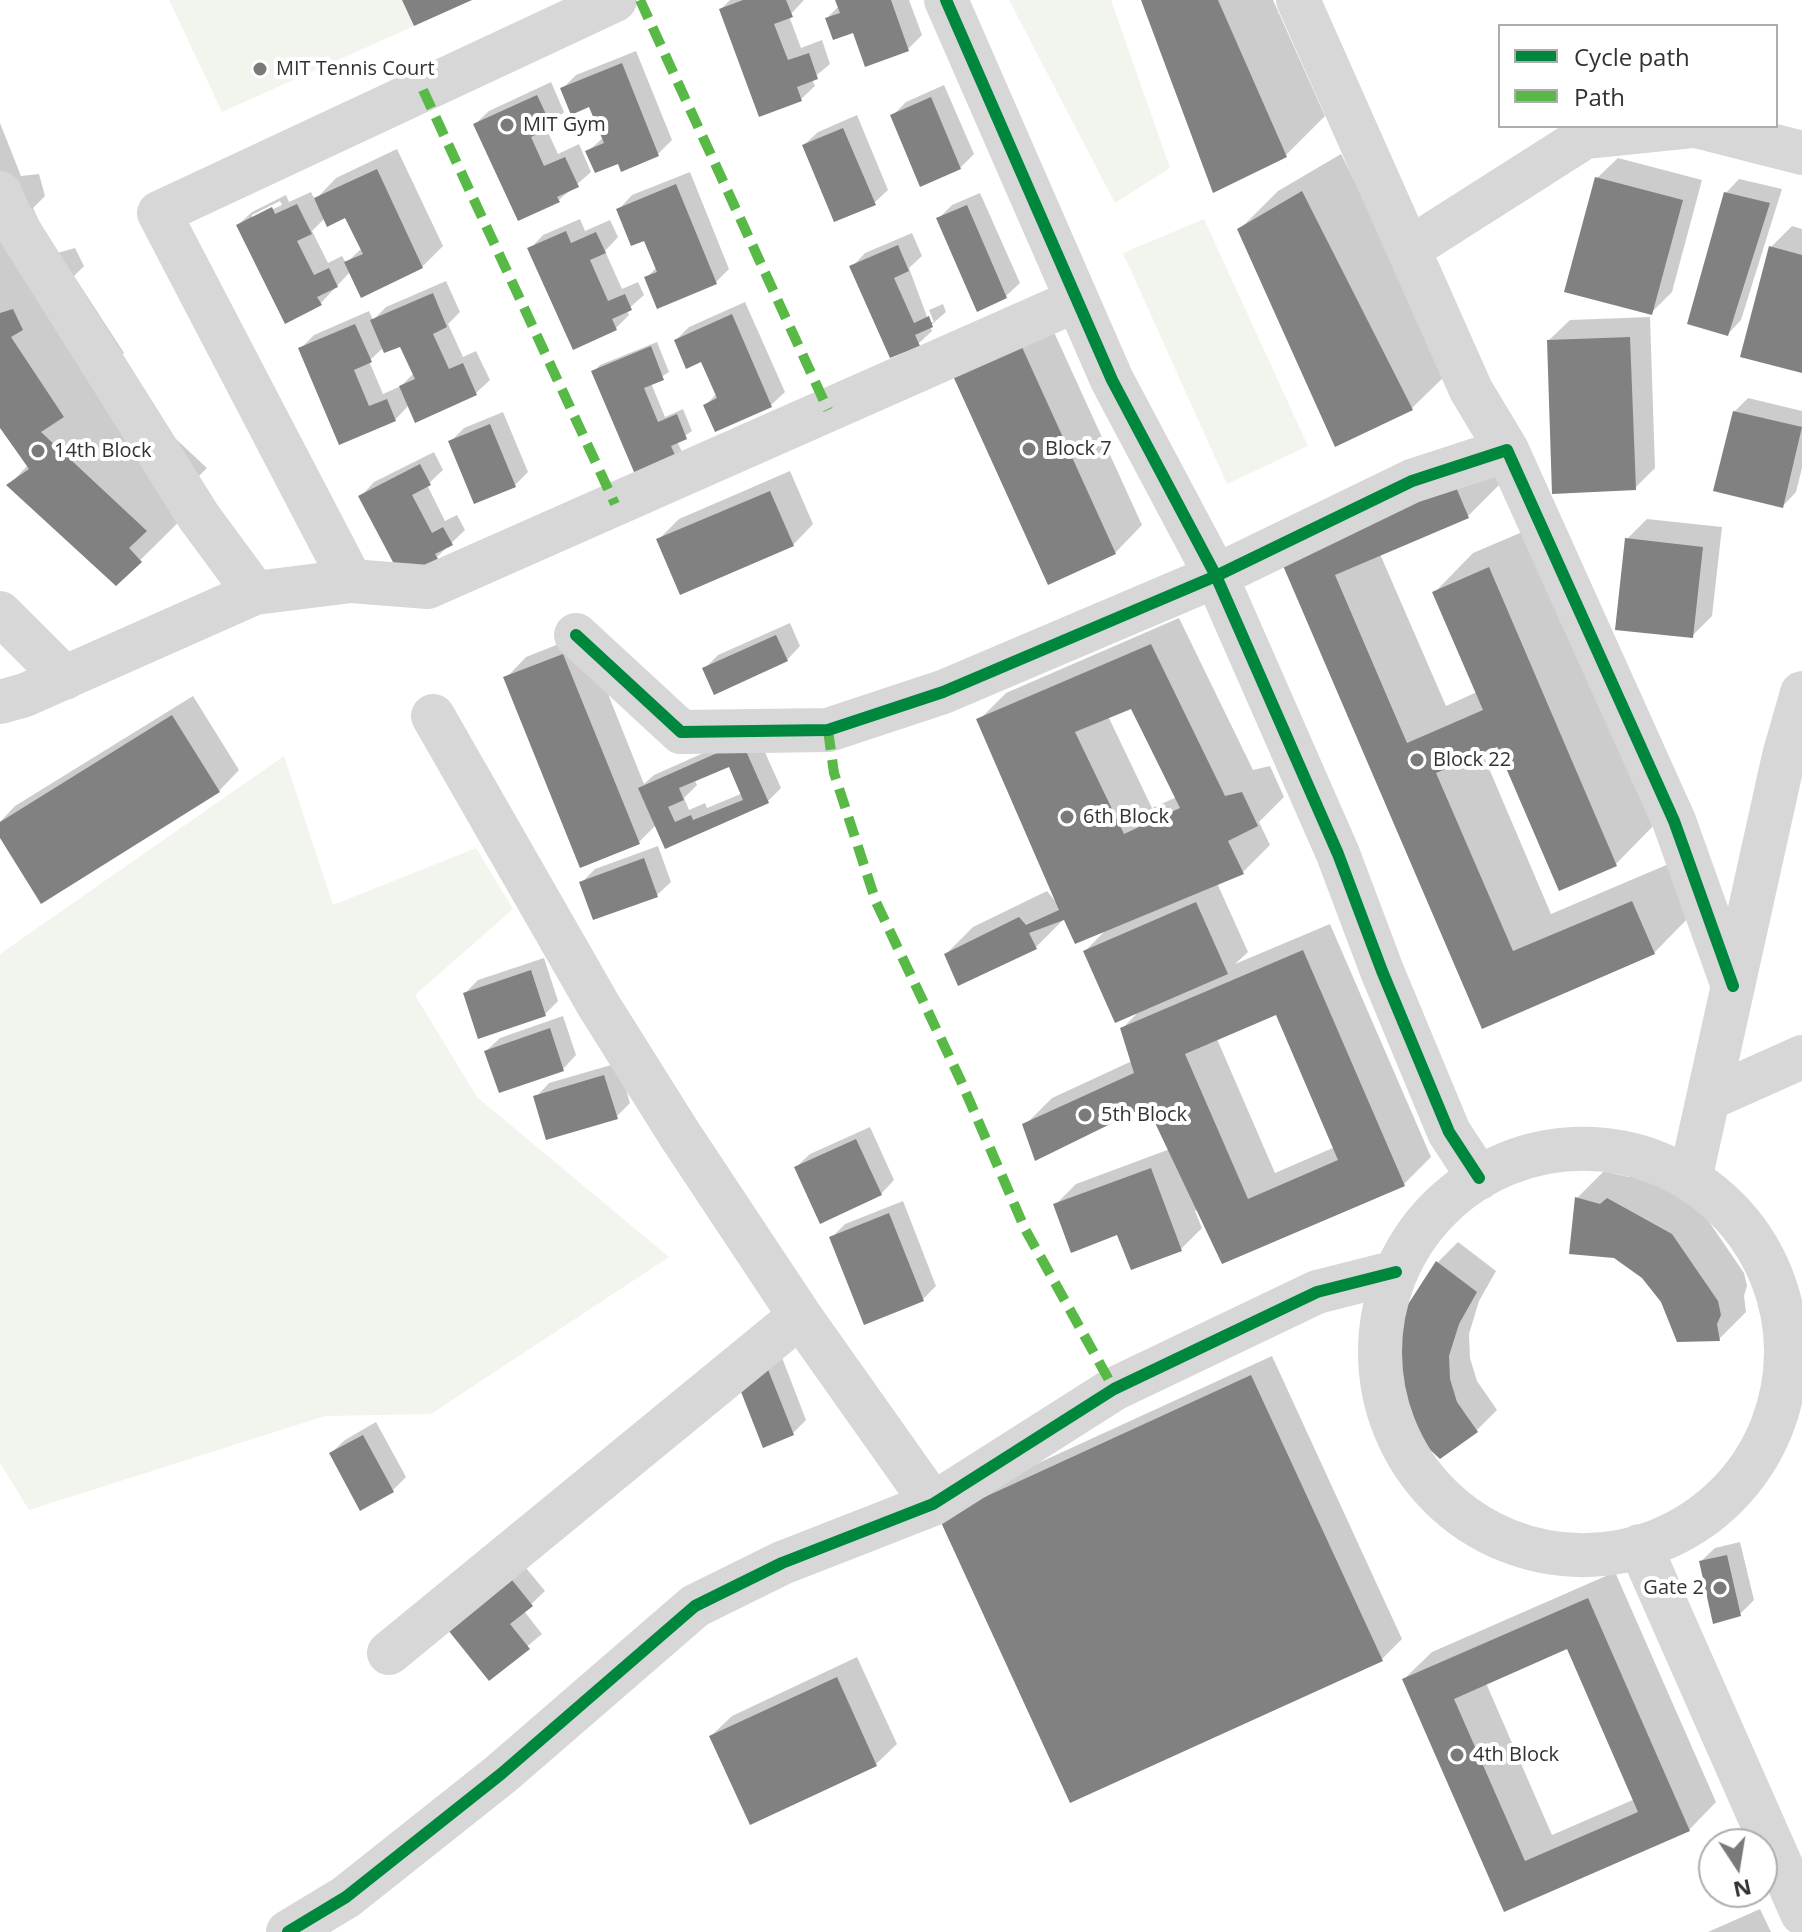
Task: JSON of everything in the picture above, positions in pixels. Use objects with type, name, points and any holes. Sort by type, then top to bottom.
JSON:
[{"type":"street","points":[[351,581],[159,213],[615,0]]},
{"type":"street","points":[[946,0],[1112,380],[1216,576],[1338,854],[1382,971],[1449,1132],[1479,1178]]},
{"type":"street","points":[[1298,0],[1471,390],[1507,450],[1674,821],[1733,986]]},
{"type":"street","points":[[1409,249],[1585,137],[1674,128]]},
{"type":"street","points":[[1702,128],[1802,153]]},
{"type":"street","points":[[0,193],[10,216],[199,517],[255,593]]},
{"type":"street","points":[[0,702],[65,678],[255,593],[351,581],[428,587],[1077,300]]},
{"type":"street","points":[[576,635],[681,732],[828,730],[943,692],[1216,576],[1412,481],[1507,450]]},
{"type":"street","points":[[0,613],[65,678]]},
{"type":"street","points":[[1687,1177],[1708,1099],[1784,756],[1802,693]]},
{"type":"street","points":[[433,716],[599,1006],[800,1316],[933,1504]]},
{"type":"street","points":[[1708,1099],[1802,1057]]},
{"type":"street","points":[[1591,1149],[1637,1156],[1687,1177],[1726,1207],[1756,1243],[1794,1328],[1781,1399],[1754,1463],[1732,1490],[1706,1513],[1677,1532],[1640,1546],[1588,1555],[1519,1545],[1467,1519],[1432,1488],[1399,1440],[1382,1385],[1381,1328],[1396,1272],[1434,1214],[1479,1178],[1533,1156],[1591,1149]]},
{"type":"street","points":[[288,1932],[346,1897],[489,1784],[695,1606],[782,1563],[933,1504],[1114,1389],[1317,1292],[1396,1272]]},
{"type":"street","points":[[389,1653],[800,1316]]},
{"type":"street","points":[[1640,1546],[1802,1913]]},
{"type":"shaded area","name":"MIT Tennis Court","points":[[169,0],[402,0],[414,26],[222,112]]},
{"type":"shaded area","points":[[1009,0],[1111,0],[1170,168],[1115,203]]},
{"type":"shaded area","points":[[1204,219],[1308,446],[1227,484],[1123,253]]},
{"type":"shaded area","points":[[284,756],[333,905],[476,848],[513,909],[415,995],[477,1097],[669,1257],[431,1414],[325,1416],[29,1510],[0,1463],[0,954]]},
{"type":"building","points":[[402,0],[472,0],[414,26]]},
{"type":"building","points":[[743,0],[786,0],[793,17],[774,24],[788,60],[809,53],[818,79],[797,87],[802,101],[759,117],[719,9]]},
{"type":"building","points":[[835,0],[891,0],[909,51],[865,67],[853,33],[833,40],[825,18],[840,13]]},
{"type":"building","points":[[1141,0],[1218,0],[1287,157],[1213,193]]},
{"type":"building","points":[[622,63],[659,156],[621,172],[618,164],[595,173],[585,151],[604,143],[589,107],[571,115],[560,88]]},
{"type":"building","points":[[537,95],[552,127],[531,137],[544,166],[565,157],[579,187],[557,197],[560,202],[518,221],[473,124]]},
{"type":"building","points":[[931,97],[961,169],[920,187],[890,115]]},
{"type":"building","points":[[843,128],[876,205],[834,222],[802,145]]},
{"type":"building","points":[[377,169],[423,268],[361,298],[344,262],[363,254],[345,218],[327,227],[314,198]]},
{"type":"building","points":[[1595,177],[1683,200],[1652,315],[1564,292]]},
{"type":"building","points":[[676,184],[717,284],[657,309],[644,277],[657,272],[644,241],[631,246],[616,209]]},
{"type":"building","points":[[1302,191],[1413,410],[1335,447],[1237,229]]},
{"type":"building","points":[[1724,192],[1770,203],[1728,336],[1687,324]]},
{"type":"building","points":[[297,204],[312,234],[297,241],[314,275],[329,268],[338,287],[317,297],[322,305],[285,324],[236,225],[272,207],[275,214]]},
{"type":"building","points":[[967,205],[1007,298],[977,312],[936,218]]},
{"type":"building","points":[[566,231],[571,243],[596,232],[606,253],[590,260],[608,301],[625,294],[632,310],[612,319],[617,330],[573,350],[527,248]]},
{"type":"building","points":[[898,245],[909,271],[894,278],[914,323],[929,316],[933,327],[915,335],[920,346],[890,358],[849,266]]},
{"type":"building","points":[[1769,246],[1802,255],[1802,373],[1740,357]]},
{"type":"building","points":[[433,293],[447,327],[433,334],[449,369],[463,363],[477,395],[415,423],[399,386],[415,379],[400,347],[384,353],[370,320]]},
{"type":"building","name":"14th Block","points":[[13,309],[23,330],[11,337],[64,417],[41,432],[147,531],[129,548],[142,562],[116,586],[6,485],[29,469],[0,428],[0,313]]},
{"type":"building","points":[[732,314],[772,407],[715,432],[703,405],[717,398],[701,362],[686,369],[674,340]]},
{"type":"building","points":[[355,324],[372,362],[354,370],[369,406],[387,399],[396,421],[339,445],[298,348]]},
{"type":"building","points":[[1630,337],[1636,490],[1552,494],[1547,340]]},
{"type":"building","points":[[1021,345],[1116,554],[1048,585],[953,376]]},
{"type":"building","points":[[651,346],[664,380],[644,388],[658,422],[677,414],[687,439],[671,446],[678,462],[637,479],[591,371]]},
{"type":"building","points":[[1733,411],[1802,427],[1783,508],[1713,491]]},
{"type":"building","points":[[490,424],[516,487],[474,504],[448,441]]},
{"type":"building","points":[[420,464],[431,485],[412,495],[432,533],[443,527],[453,545],[435,554],[438,559],[402,579],[358,496]]},
{"type":"building","name":"Block 22","points":[[1450,473],[1469,518],[1335,575],[1407,743],[1483,710],[1432,592],[1489,567],[1617,866],[1559,891],[1497,747],[1436,773],[1513,951],[1632,901],[1655,954],[1482,1029],[1275,547]]},
{"type":"building","points":[[770,491],[794,546],[680,595],[656,539]]},
{"type":"building","points":[[1625,538],[1703,547],[1693,638],[1615,630]]},
{"type":"building","points":[[776,635],[788,661],[714,695],[702,668]]},
{"type":"building","name":"6th Block","points":[[1151,644],[1225,796],[1242,792],[1258,826],[1228,841],[1244,874],[1075,944],[1064,920],[1029,933],[1037,949],[958,986],[944,954],[1019,917],[1026,925],[1059,910],[976,719]],"holes":[[[1131,709],[1180,808],[1124,834],[1075,732]]]},
{"type":"building","points":[[563,654],[640,844],[580,868],[503,677]]},
{"type":"building","points":[[172,715],[220,792],[41,904],[0,838],[0,822]]},
{"type":"building","points":[[742,742],[769,803],[665,849],[638,788]],"holes":[[[729,767],[743,800],[693,820],[691,815],[675,822],[668,807],[684,800],[679,788]]]},
{"type":"building","points":[[644,858],[658,897],[593,920],[579,882]]},
{"type":"building","points":[[1196,902],[1228,974],[1115,1023],[1083,951]]},
{"type":"building","name":"5th Block","points":[[1303,950],[1405,1186],[1222,1264],[1147,1106],[1035,1161],[1022,1124],[1134,1073],[1120,1028]],"holes":[[[1276,1015],[1338,1160],[1248,1199],[1185,1054]]]},
{"type":"building","points":[[531,970],[546,1016],[478,1039],[463,993]]},
{"type":"building","points":[[550,1028],[564,1071],[499,1093],[484,1051]]},
{"type":"building","points":[[604,1075],[618,1119],[546,1140],[533,1096]]},
{"type":"building","points":[[856,1139],[882,1195],[820,1224],[794,1167]]},
{"type":"building","points":[[1151,1168],[1182,1251],[1131,1270],[1117,1235],[1071,1253],[1053,1204]]},
{"type":"building","points":[[1575,1197],[1600,1204],[1607,1198],[1672,1234],[1718,1301],[1720,1341],[1677,1342],[1661,1302],[1642,1278],[1614,1258],[1569,1254]]},
{"type":"building","points":[[889,1213],[924,1301],[864,1325],[829,1237]]},
{"type":"building","points":[[1436,1261],[1477,1292],[1459,1324],[1449,1356],[1450,1379],[1457,1402],[1478,1432],[1440,1459],[1424,1444],[1401,1396],[1394,1360],[1405,1309]]},
{"type":"building","points":[[767,1367],[794,1435],[763,1448],[736,1379]]},
{"type":"building","points":[[1251,1375],[1383,1661],[1070,1803],[939,1518]]},
{"type":"building","points":[[363,1435],[394,1492],[360,1511],[329,1453]]},
{"type":"building","name":"Gate 2","points":[[1727,1555],[1741,1616],[1713,1624],[1699,1561]]},
{"type":"building","points":[[512,1580],[533,1606],[510,1624],[530,1649],[489,1681],[448,1630]]},
{"type":"building","name":"4th Block","points":[[1588,1598],[1690,1831],[1504,1912],[1402,1679]],"holes":[[[1567,1649],[1638,1812],[1525,1861],[1454,1699]]]},
{"type":"building","points":[[837,1677],[877,1766],[750,1825],[709,1736]]},
{"type":"marked path","points":[[640,0],[828,410]]},
{"type":"marked path","points":[[423,90],[615,504]]},
{"type":"marked path","points":[[828,730],[834,773],[876,902],[960,1079],[1025,1229],[1114,1389]]},
{"type":"cycle path","points":[[576,635],[681,732],[828,730],[943,692],[1216,576],[1112,380],[946,0]]},
{"type":"cycle path","points":[[1479,1178],[1449,1132],[1382,971],[1338,854],[1216,576],[1412,481],[1507,450],[1674,821],[1733,986]]},
{"type":"cycle path","points":[[288,1932],[346,1897],[501,1774],[695,1606],[782,1563],[933,1504],[1114,1389],[1317,1292],[1396,1272]]},
{"type":"place","name":"MIT Tennis Court","points":[[260,69]]},
{"type":"place","name":"MIT Gym","points":[[507,125]]},
{"type":"place","name":"Block 7","points":[[1029,449]]},
{"type":"place","name":"14th Block","points":[[38,451]]},
{"type":"place","name":"Block 22","points":[[1417,760]]},
{"type":"place","name":"6th Block","points":[[1067,817]]},
{"type":"place","name":"5th Block","points":[[1085,1115]]},
{"type":"place","name":"Gate 2","points":[[1720,1588]]},
{"type":"place","name":"4th Block","points":[[1457,1755]]}]
